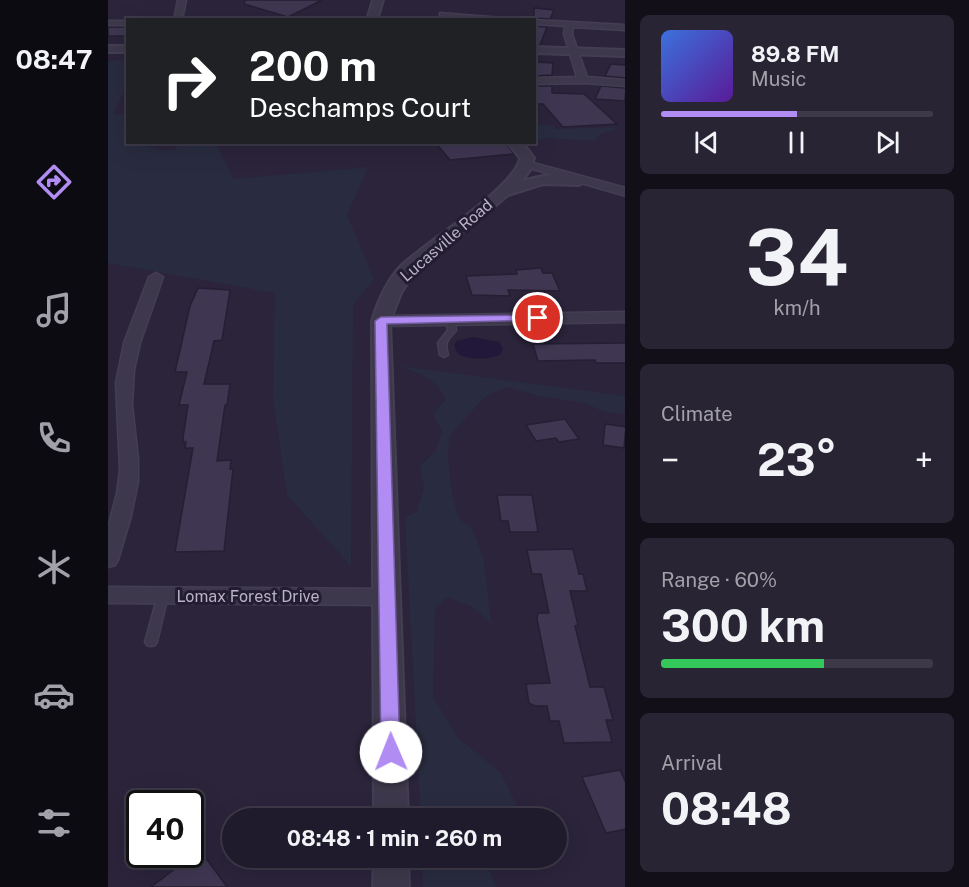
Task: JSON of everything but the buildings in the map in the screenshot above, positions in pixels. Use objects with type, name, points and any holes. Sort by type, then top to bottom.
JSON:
[{"type":"street","points":[[178,18],[182,0]]},
{"type":"street","points":[[373,18],[378,0]]},
{"type":"street","points":[[443,15],[478,18]]},
{"type":"street","points":[[536,22],[625,28]]},
{"type":"street","points":[[108,23],[126,23]]},
{"type":"street","points":[[568,24],[573,50],[583,80]]},
{"type":"street","points":[[108,49],[126,49]]},
{"type":"street","points":[[536,50],[625,53]]},
{"type":"street","points":[[536,81],[583,80],[625,83]]},
{"type":"street","points":[[516,144],[524,154],[526,164],[579,181],[625,192]]},
{"type":"street","name":"Lucasville Road","points":[[391,808],[381,321],[387,301],[408,269],[515,181],[526,164]]},
{"type":"street","points":[[499,195],[542,179],[579,181]]},
{"type":"street","points":[[108,560],[128,488],[129,470],[123,403],[125,373],[131,347],[156,277]]},
{"type":"street","points":[[381,321],[625,316]]},
{"type":"street","name":"Lomax Forest Drive","points":[[108,595],[388,597]]},
{"type":"street","points":[[391,868],[391,887]]},
{"type":"lane","points":[[444,355],[441,344],[452,330],[450,320]]},
{"type":"lane","points":[[151,642],[163,595]]},
{"type":"shaded area","points":[[126,60],[126,85],[114,114],[126,115],[126,144],[140,144],[164,151],[174,150],[180,144],[216,144],[233,179],[368,167],[347,215],[374,279],[353,305],[351,566],[287,495],[273,399],[275,293],[108,263],[108,61]]},
{"type":"shaded area","points":[[536,124],[554,126],[556,129],[620,127],[599,135],[594,141],[546,138],[536,140]]},
{"type":"shaded area","points":[[473,337],[499,342],[503,349],[500,355],[479,359],[458,354],[454,345],[457,341]]},
{"type":"shaded area","points":[[399,366],[625,396],[625,414],[605,412],[584,403],[540,396],[507,387],[486,396],[449,438],[448,459],[452,494],[459,519],[473,530],[484,560],[491,624],[473,607],[447,597],[435,608],[433,697],[459,739],[500,772],[518,808],[420,808],[405,518],[417,512],[424,487],[420,466],[436,451],[442,431],[433,414],[446,399],[432,381]]},
{"type":"shaded area","points":[[422,868],[492,868],[489,871],[496,887],[423,887]]},
{"type":"route","points":[[391,752],[381,321],[538,318]]}]
